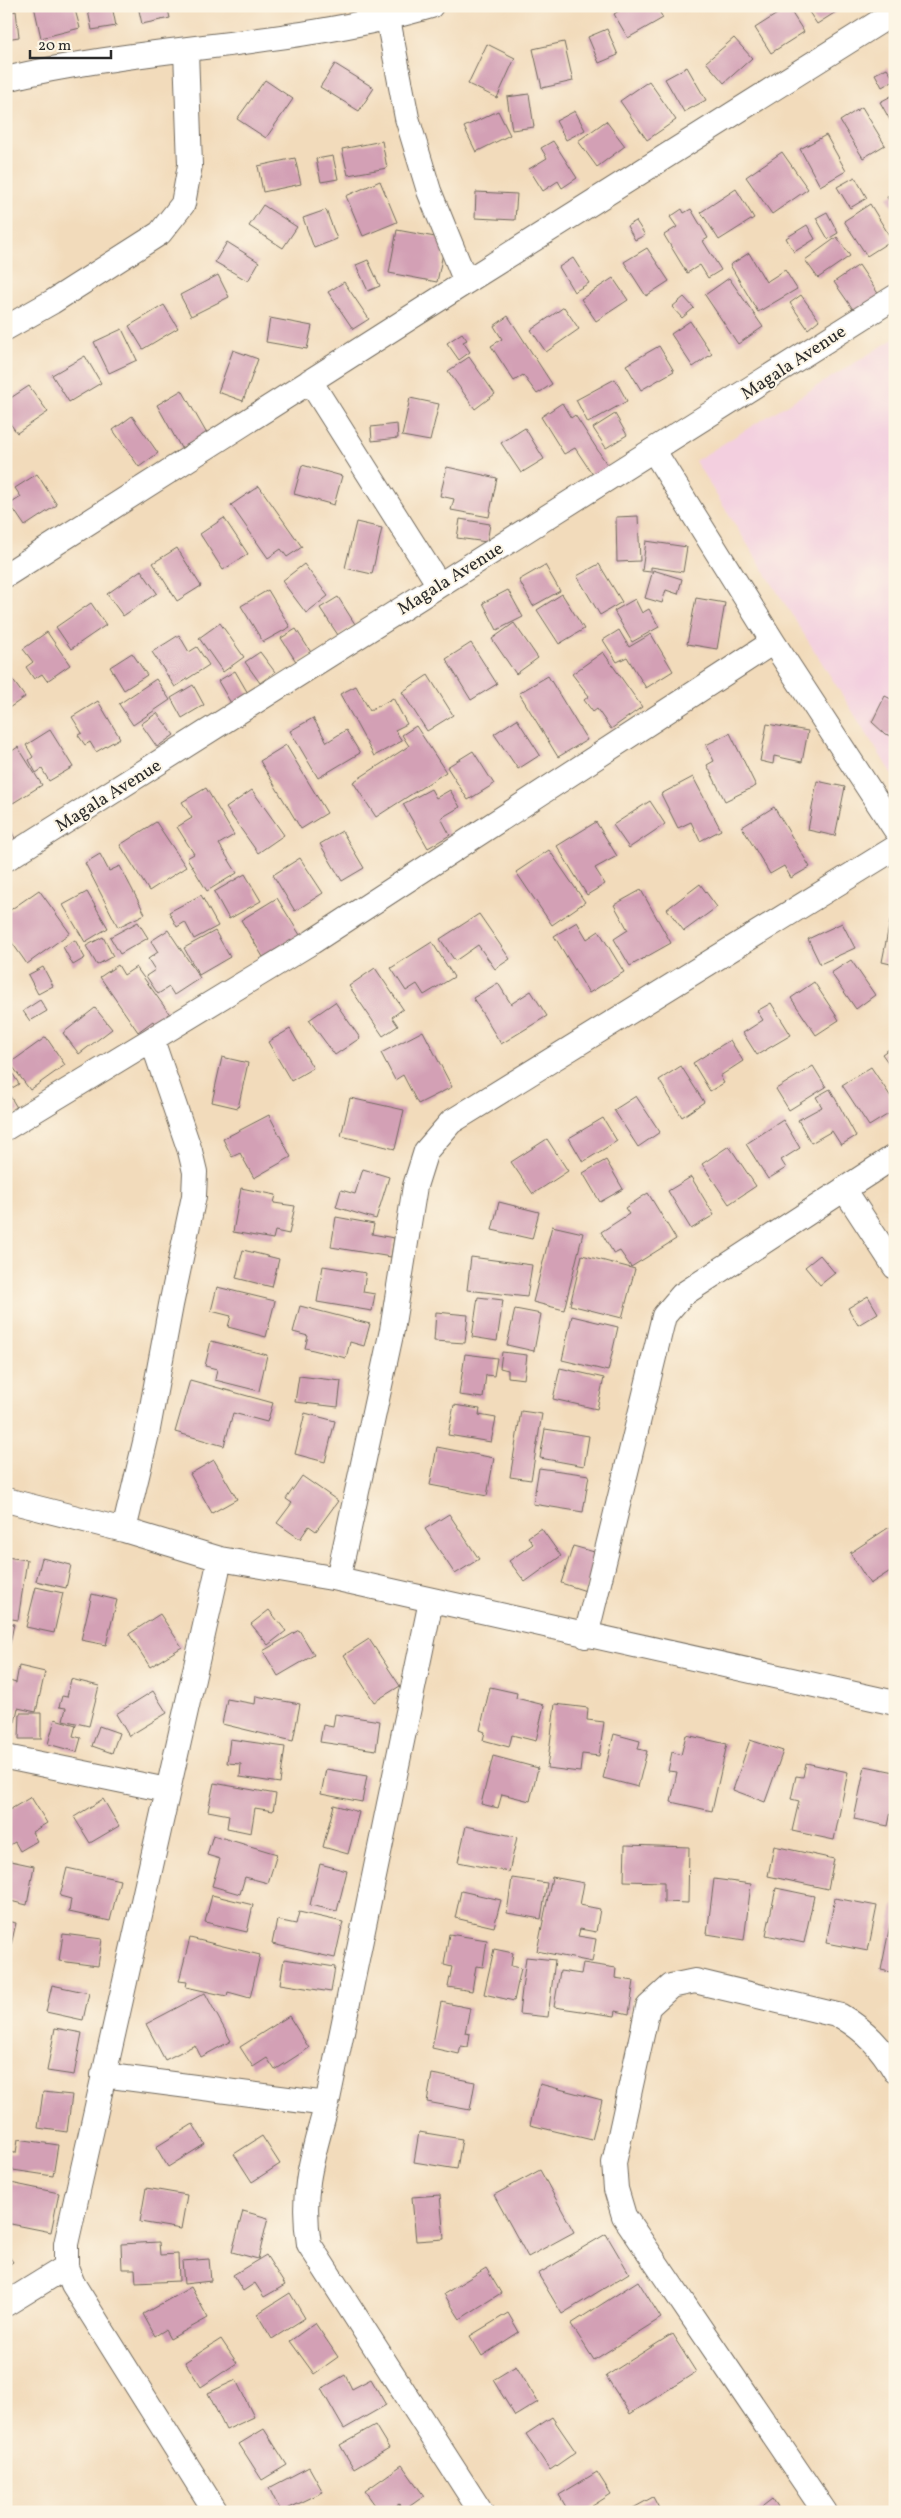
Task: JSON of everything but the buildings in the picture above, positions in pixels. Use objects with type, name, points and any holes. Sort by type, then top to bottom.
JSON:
[{"type":"street","points":[[6,79],[63,65],[186,51],[388,19],[431,6]]},
{"type":"street","points":[[6,575],[895,12]]},
{"type":"street","points":[[388,19],[407,118],[428,191],[466,282]]},
{"type":"street","points":[[6,328],[52,302],[160,233],[183,204],[190,165],[186,51]]},
{"type":"street","name":"Magala Avenue","points":[[6,859],[895,297]]},
{"type":"street","points":[[310,381],[439,585]]},
{"type":"street","points":[[654,451],[773,642],[895,829]]},
{"type":"street","points":[[6,1128],[312,942],[773,642]]},
{"type":"street","points":[[338,1579],[392,1330],[415,1186],[426,1151],[451,1122],[895,848]]},
{"type":"street","points":[[124,1530],[147,1434],[194,1196],[195,1172],[190,1151],[152,1040]]},
{"type":"street","points":[[586,1636],[664,1316],[682,1295],[895,1156]]},
{"type":"street","points":[[844,1189],[895,1267]]},
{"type":"street","points":[[6,1500],[124,1530],[220,1558],[338,1579],[431,1602],[895,1703]]},
{"type":"street","points":[[216,2512],[73,2284],[66,2267],[66,2244],[102,2075],[220,1558]]},
{"type":"street","points":[[431,1602],[327,2104],[308,2176],[304,2216],[309,2244],[481,2512]]},
{"type":"street","points":[[6,1757],[167,1790]]},
{"type":"street","points":[[825,2512],[624,2216],[616,2189],[614,2163],[648,2006],[671,1986],[695,1982],[842,2016],[862,2029],[883,2050],[895,2071]]},
{"type":"street","points":[[102,2075],[327,2104]]},
{"type":"street","points":[[6,2304],[66,2267]]},
{"type":"shaded area","points":[[895,338],[895,779],[695,461]]}]
